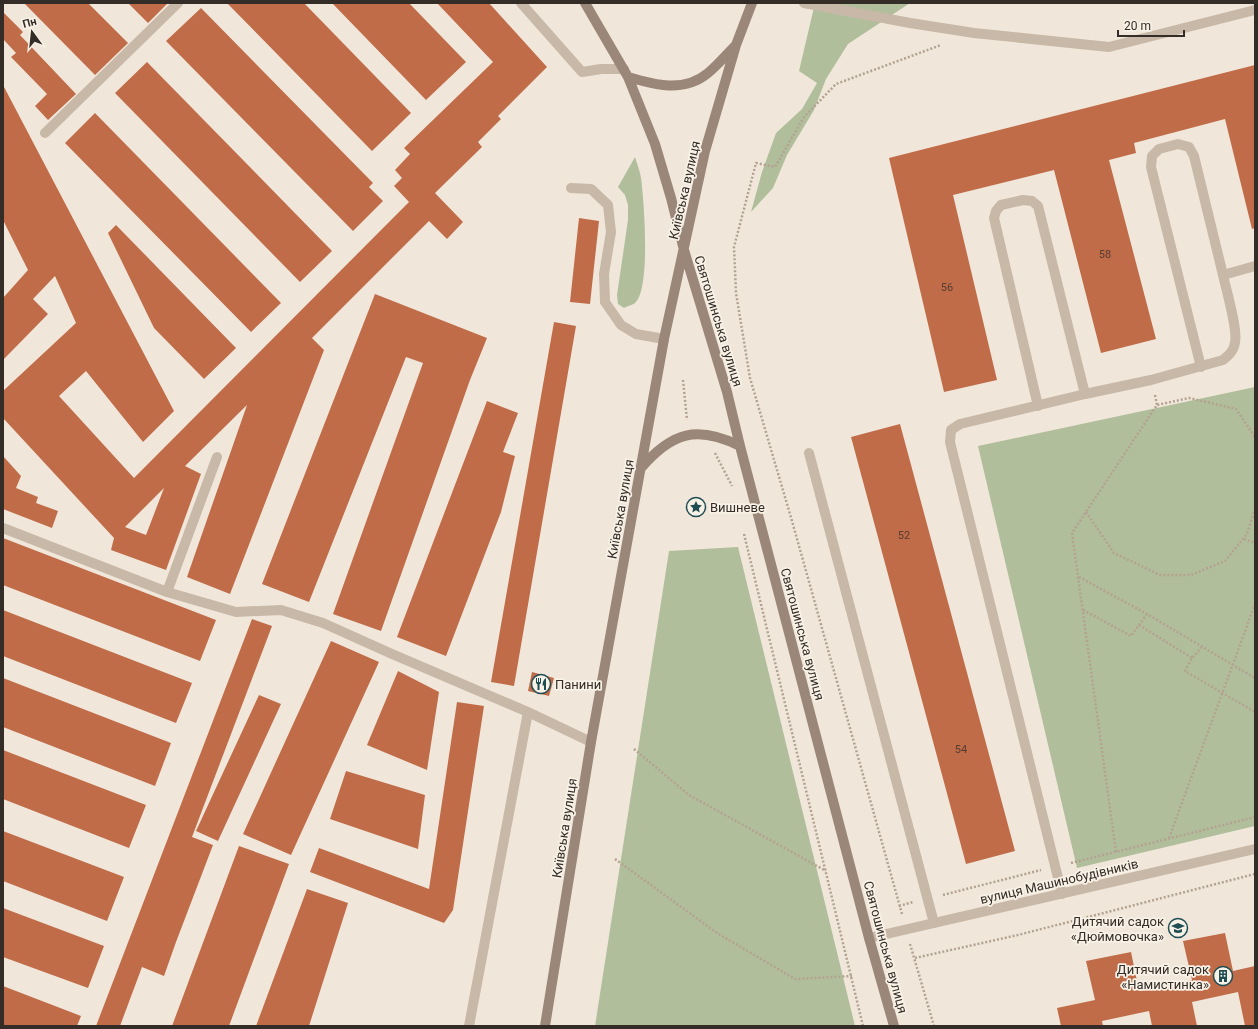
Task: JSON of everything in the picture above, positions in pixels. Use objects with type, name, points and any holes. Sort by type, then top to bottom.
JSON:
[{"type":"main road","name":"Святошинська вулиця","points":[[586,3],[626,73],[655,144],[684,250],[727,392],[869,938],[894,1026]]},
{"type":"main road","name":"Київська вулиця","points":[[545,1026],[591,742],[664,339],[706,151],[736,45],[752,3]]},
{"type":"main road","points":[[626,73],[652,84],[680,86],[699,80],[736,45]]},
{"type":"main road","points":[[640,469],[654,453],[675,438],[694,434],[709,434],[726,439],[740,446]]},
{"type":"street","points":[[45,133],[178,3]]},
{"type":"street","points":[[521,3],[582,72],[601,69],[626,73]]},
{"type":"street","points":[[804,3],[910,24],[974,33],[1109,47],[1255,10]]},
{"type":"street","points":[[1062,894],[950,442],[951,430],[960,424],[1201,367],[1224,360],[1232,353],[1236,342],[1235,331],[1194,156],[1188,147],[1178,144],[1159,149],[1152,156],[1151,167],[1201,367]]},
{"type":"street","points":[[571,188],[590,189],[608,205],[611,232],[604,274],[605,302],[621,325],[636,334],[664,339]]},
{"type":"street","points":[[1038,406],[994,218],[996,210],[1001,205],[1023,200],[1032,201],[1038,206],[1085,394]]},
{"type":"street","points":[[1223,275],[1255,266]]},
{"type":"street","points":[[809,453],[934,923]]},
{"type":"street","points":[[167,592],[217,457]]},
{"type":"street","points":[[3,528],[167,592],[236,612],[281,610],[323,623],[528,712],[591,742]]},
{"type":"street","points":[[469,1026],[528,712]]},
{"type":"street","name":"вулиця Машинобудівників","points":[[869,938],[1255,849]]},
{"type":"path","points":[[934,1026],[899,906],[794,528],[750,378],[736,293],[734,247],[756,163],[775,167],[804,117],[836,84],[945,44]]},
{"type":"path","points":[[683,380],[687,421]]},
{"type":"path","points":[[1116,852],[1072,534],[1157,405],[1189,398],[1236,410],[1255,437]]},
{"type":"path","points":[[715,453],[733,488]]},
{"type":"path","points":[[1086,512],[1114,553],[1160,575],[1191,575],[1225,560],[1248,534],[1255,509]]},
{"type":"path","points":[[742,526],[863,1026]]},
{"type":"path","points":[[1244,539],[1255,543]]},
{"type":"path","points":[[1078,577],[1147,614],[1255,678]]},
{"type":"path","points":[[1169,838],[1255,604]]},
{"type":"path","points":[[1083,609],[1131,636],[1147,614]]},
{"type":"path","points":[[1139,625],[1192,658]]},
{"type":"path","points":[[1202,646],[1192,658],[1185,671],[1255,712]]},
{"type":"path","points":[[634,749],[689,795],[826,871]]},
{"type":"path","points":[[899,906],[1255,817]]},
{"type":"path","points":[[615,859],[717,933],[795,979],[853,976]]},
{"type":"path","points":[[915,958],[1018,935],[1255,874]]},
{"type":"green space","points":[[815,3],[910,3],[848,44],[826,79],[814,110],[787,155],[773,188],[751,212],[762,172],[776,133],[802,109],[817,83],[799,71]]},
{"type":"green space","points":[[635,157],[641,175],[645,224],[645,263],[640,295],[635,303],[624,308],[618,304],[617,295],[628,220],[628,205],[625,195],[618,187]]},
{"type":"green space","points":[[1255,387],[1255,826],[1077,868],[978,446]]},
{"type":"green space","points":[[738,547],[855,1026],[595,1026],[669,551]]},
{"type":"building","points":[[24,3],[88,3],[128,43],[95,75]]},
{"type":"building","points":[[128,3],[168,3],[148,23]]},
{"type":"building","points":[[227,3],[304,3],[411,113],[372,151]]},
{"type":"building","points":[[332,3],[409,3],[466,62],[426,100]]},
{"type":"building","points":[[437,3],[489,3],[547,67],[498,116],[501,119],[478,142],[482,147],[435,193],[463,222],[447,239],[429,221],[312,338],[324,350],[230,594],[187,577],[247,405],[185,466],[201,474],[166,570],[111,550],[114,538],[3,418],[3,391],[76,323],[55,276],[33,299],[48,314],[3,360],[3,298],[28,270],[3,220],[3,85],[174,411],[143,442],[86,371],[59,396],[134,478],[409,202],[394,186],[402,178],[395,170],[410,154],[404,148],[493,62]],"holes":[[[164,488],[146,535],[125,527]]]},
{"type":"building","points":[[201,8],[373,183],[369,187],[383,201],[353,231],[166,41]]},
{"type":"building","points":[[3,12],[23,32],[20,35],[76,94],[48,120],[35,106],[47,94],[11,57],[16,53],[3,39]]},
{"type":"building","points":[[147,62],[332,251],[300,282],[115,93]]},
{"type":"building","points":[[1255,65],[1255,228],[1252,229],[1225,119],[1134,143],[1136,153],[1109,160],[1156,339],[1101,353],[1054,170],[953,195],[997,380],[944,392],[889,158]]},
{"type":"building","points":[[95,113],[281,303],[251,332],[65,143]]},
{"type":"building","points":[[579,218],[599,221],[590,304],[570,302]]},
{"type":"building","points":[[116,225],[236,348],[204,379],[154,328],[108,233]]},
{"type":"building","points":[[375,294],[487,338],[470,380],[381,631],[333,614],[423,363],[406,357],[309,602],[262,584]]},
{"type":"building","points":[[554,322],[576,326],[514,686],[491,682]]},
{"type":"building","points":[[487,401],[518,413],[503,452],[515,456],[501,512],[446,656],[397,637]]},
{"type":"building","points":[[900,424],[1015,851],[966,864],[851,437]]},
{"type":"building","points":[[3,456],[21,476],[16,488],[38,497],[36,503],[58,511],[52,528],[3,509]]},
{"type":"building","points":[[3,538],[216,620],[200,661],[3,585]]},
{"type":"building","points":[[3,610],[192,683],[176,723],[3,656]]},
{"type":"building","points":[[252,619],[272,626],[192,837],[213,845],[164,976],[142,967],[120,1026],[96,1026]]},
{"type":"building","points":[[331,641],[379,662],[291,855],[243,834]]},
{"type":"building","points":[[398,671],[439,692],[427,770],[367,745]]},
{"type":"building","name":"Панини","points":[[532,672],[554,678],[549,696],[528,691]]},
{"type":"building","points":[[3,678],[171,743],[155,786],[3,727]]},
{"type":"building","points":[[259,695],[281,704],[218,841],[196,831]]},
{"type":"building","points":[[457,702],[484,706],[453,910],[444,923],[310,872],[319,848],[429,889]]},
{"type":"building","points":[[3,750],[146,805],[129,848],[3,799]]},
{"type":"building","points":[[346,771],[425,795],[418,849],[330,819]]},
{"type":"building","points":[[3,831],[124,877],[107,921],[3,881]]},
{"type":"building","points":[[239,846],[289,864],[229,1026],[172,1026]]},
{"type":"building","points":[[307,889],[348,903],[309,1026],[256,1026]]},
{"type":"building","points":[[3,908],[104,946],[88,988],[3,957]]},
{"type":"building","name":"Дитячий садок «Намистинка»","points":[[1225,933],[1233,971],[1255,966],[1255,1026],[1245,1026],[1238,992],[1192,1002],[1197,1026],[1152,1026],[1149,1011],[1102,1021],[1103,1026],[1061,1026],[1057,1008],[1095,1000],[1086,961],[1131,952],[1139,991],[1192,980],[1183,941]]},
{"type":"building","points":[[3,986],[81,1016],[77,1026],[3,1026]]},
{"type":"place","name":"Вишневе","points":[[696,507]]},
{"type":"place","name":"Панини","points":[[541,684]]},
{"type":"place","name":"Дитячий садок «Дюймовочка»","points":[[1178,928]]},
{"type":"place","name":"Дитячий садок «Намистинка»","points":[[1223,976]]}]
